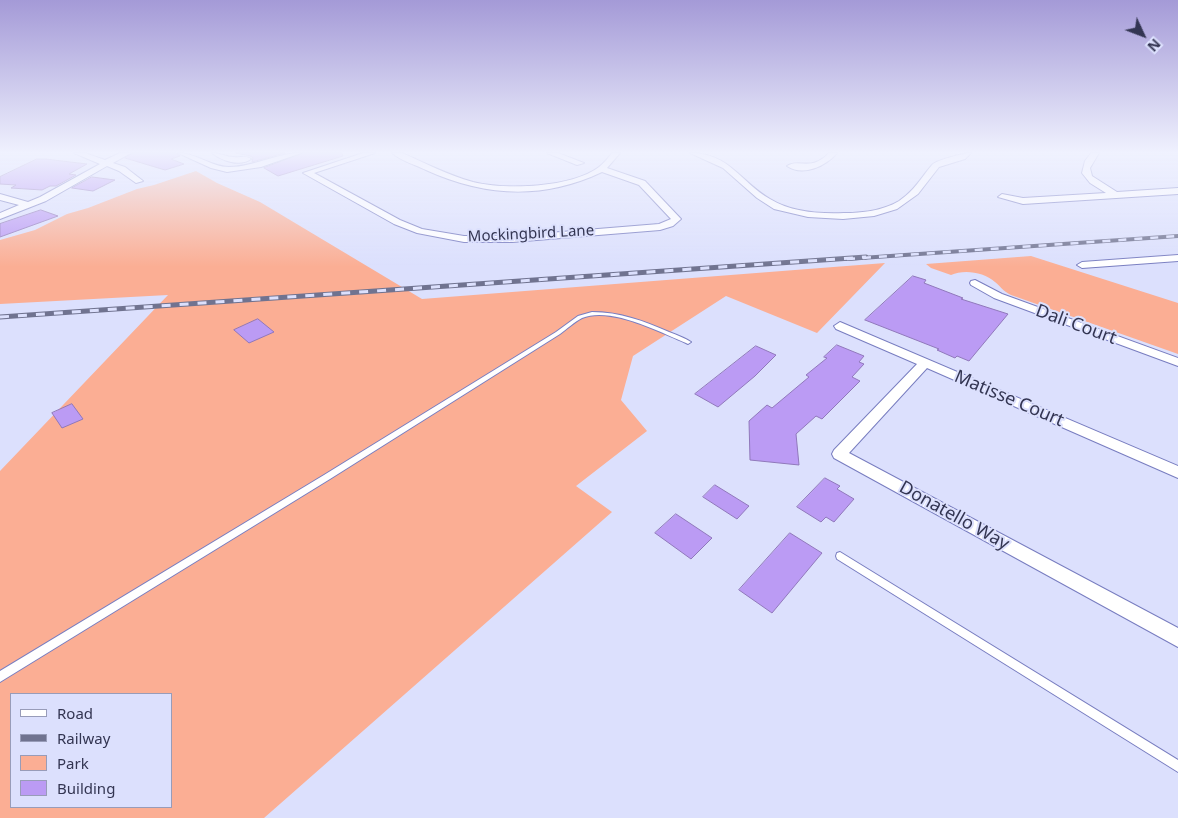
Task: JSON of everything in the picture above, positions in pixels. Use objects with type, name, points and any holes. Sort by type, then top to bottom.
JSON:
[{"type":"street","points":[[0,216],[29,205],[55,191]]},
{"type":"street","name":"Mockingbird Lane","points":[[340,191],[396,222],[420,231],[464,239],[512,239],[660,227],[670,224],[676,219],[650,191]]},
{"type":"street","points":[[754,191],[767,202],[791,211],[818,216],[859,214],[887,210],[916,191]]},
{"type":"street","points":[[1110,191],[1114,194]]},
{"type":"street","points":[[1002,197],[1023,201],[1174,191]]},
{"type":"street","points":[[0,197],[29,205]]},
{"type":"street","points":[[1082,265],[1178,258]]},
{"type":"street","name":"Dali Court","points":[[976,283],[998,296],[1178,362]]},
{"type":"street","name":"Matisse Court","points":[[840,326],[1178,472]]},
{"type":"street","name":"Donatello Way","points":[[925,363],[839,454],[1178,638]]},
{"type":"lane","points":[[0,676],[328,477],[558,333],[580,317],[601,314],[625,317],[688,342]]},
{"type":"lane","points":[[840,556],[1178,766]]},
{"type":"green space","points":[[131,191],[235,191],[260,202],[422,299],[885,263],[817,333],[726,296],[633,356],[621,400],[647,431],[576,486],[612,512],[264,818],[0,818],[0,471],[168,295],[0,304],[0,240],[35,230],[67,214]]},
{"type":"green space","points":[[1031,256],[1178,303],[1178,354],[1011,295],[995,282],[980,274],[962,272],[951,275],[931,268],[926,264]]},
{"type":"building","points":[[41,210],[58,216],[0,237],[0,224]]},
{"type":"building","points":[[913,276],[926,280],[924,283],[963,298],[961,299],[1008,314],[969,361],[957,356],[955,358],[937,350],[939,349],[865,320]]},
{"type":"building","points":[[258,319],[274,332],[249,343],[234,330]]},
{"type":"building","points":[[837,345],[864,356],[859,362],[864,364],[852,377],[860,381],[822,419],[816,416],[796,434],[799,465],[750,460],[749,421],[767,405],[772,408],[809,377],[806,375],[827,358],[824,357]]},
{"type":"building","points":[[756,346],[776,355],[755,376],[718,407],[695,394]]},
{"type":"building","points":[[72,404],[83,419],[62,428],[52,413]]},
{"type":"building","points":[[825,478],[840,486],[837,489],[854,499],[834,522],[826,517],[821,522],[797,507]]},
{"type":"building","points":[[715,485],[749,506],[737,519],[703,497]]},
{"type":"building","points":[[676,514],[712,538],[691,559],[655,533]]},
{"type":"building","points":[[790,533],[822,553],[772,613],[739,590]]},
{"type":"railway","points":[[847,259],[1178,236]]},
{"type":"railway","points":[[0,317],[866,257]]}]
